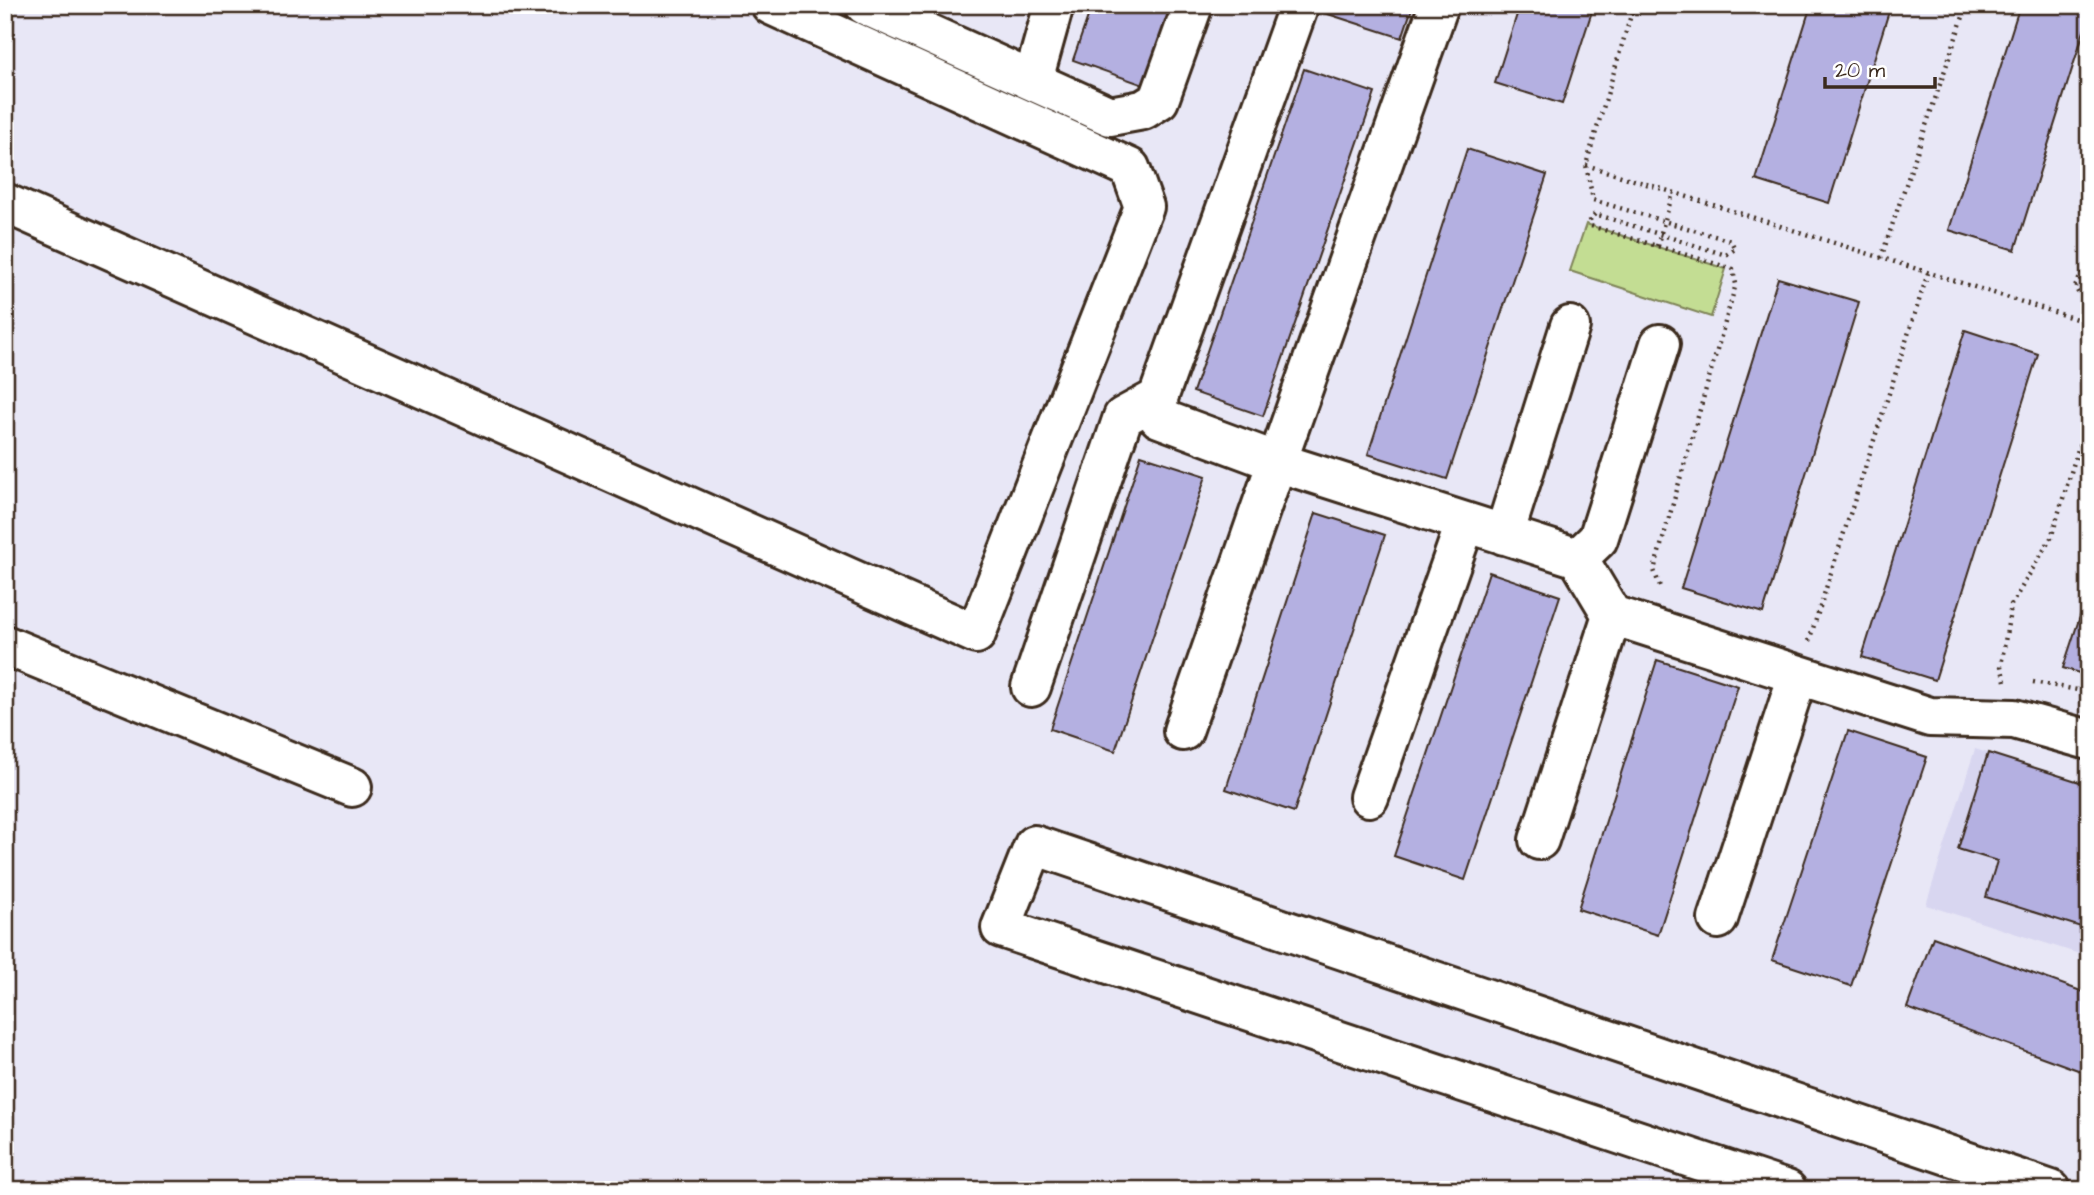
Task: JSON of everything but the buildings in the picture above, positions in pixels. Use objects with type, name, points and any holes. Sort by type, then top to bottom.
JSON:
[{"type":"street","points":[[5,203],[976,634],[1144,207],[1130,168],[771,5]]},
{"type":"street","points":[[865,5],[1110,116],[1143,110],[1159,100],[1193,5]]},
{"type":"street","points":[[1033,80],[1054,5]]},
{"type":"street","points":[[1299,5],[1158,398],[1158,418],[1277,462],[1578,558],[1612,615],[1930,717],[2014,719],[2089,740]]},
{"type":"street","points":[[1183,732],[1439,5]]},
{"type":"street","points":[[1504,536],[1570,326]]},
{"type":"street","points":[[1578,558],[1598,539],[1660,344]]},
{"type":"street","points":[[1031,687],[1123,416],[1158,398]]},
{"type":"street","points":[[1369,797],[1465,524]]},
{"type":"street","points":[[1539,840],[1612,615]]},
{"type":"street","points":[[5,645],[352,787]]},
{"type":"street","points":[[1718,919],[1798,675]]},
{"type":"street","points":[[1787,1190],[1001,928],[1034,845],[2050,1190]]},
{"type":"path","points":[[1633,5],[1586,165],[1593,200],[1731,241],[1735,249],[1726,255],[1595,214],[1590,219],[1591,226],[1733,269],[1736,284],[1654,570],[1665,601]]},
{"type":"path","points":[[1881,258],[1967,5]]},
{"type":"path","points":[[1586,165],[2089,323]]},
{"type":"path","points":[[1657,246],[1673,193]]},
{"type":"path","points":[[2089,260],[2075,286],[2089,312]]},
{"type":"path","points":[[1798,675],[1928,273]]},
{"type":"path","points":[[2014,719],[2001,666],[2011,605],[2051,538],[2089,413]]},
{"type":"path","points":[[1995,683],[2018,682]]},
{"type":"path","points":[[2031,682],[2089,692]]},
{"type":"shaded area","points":[[1975,749],[2089,785],[2089,957],[1926,905]]},
{"type":"green space","points":[[1586,224],[1726,269],[1711,317],[1570,271]]}]
